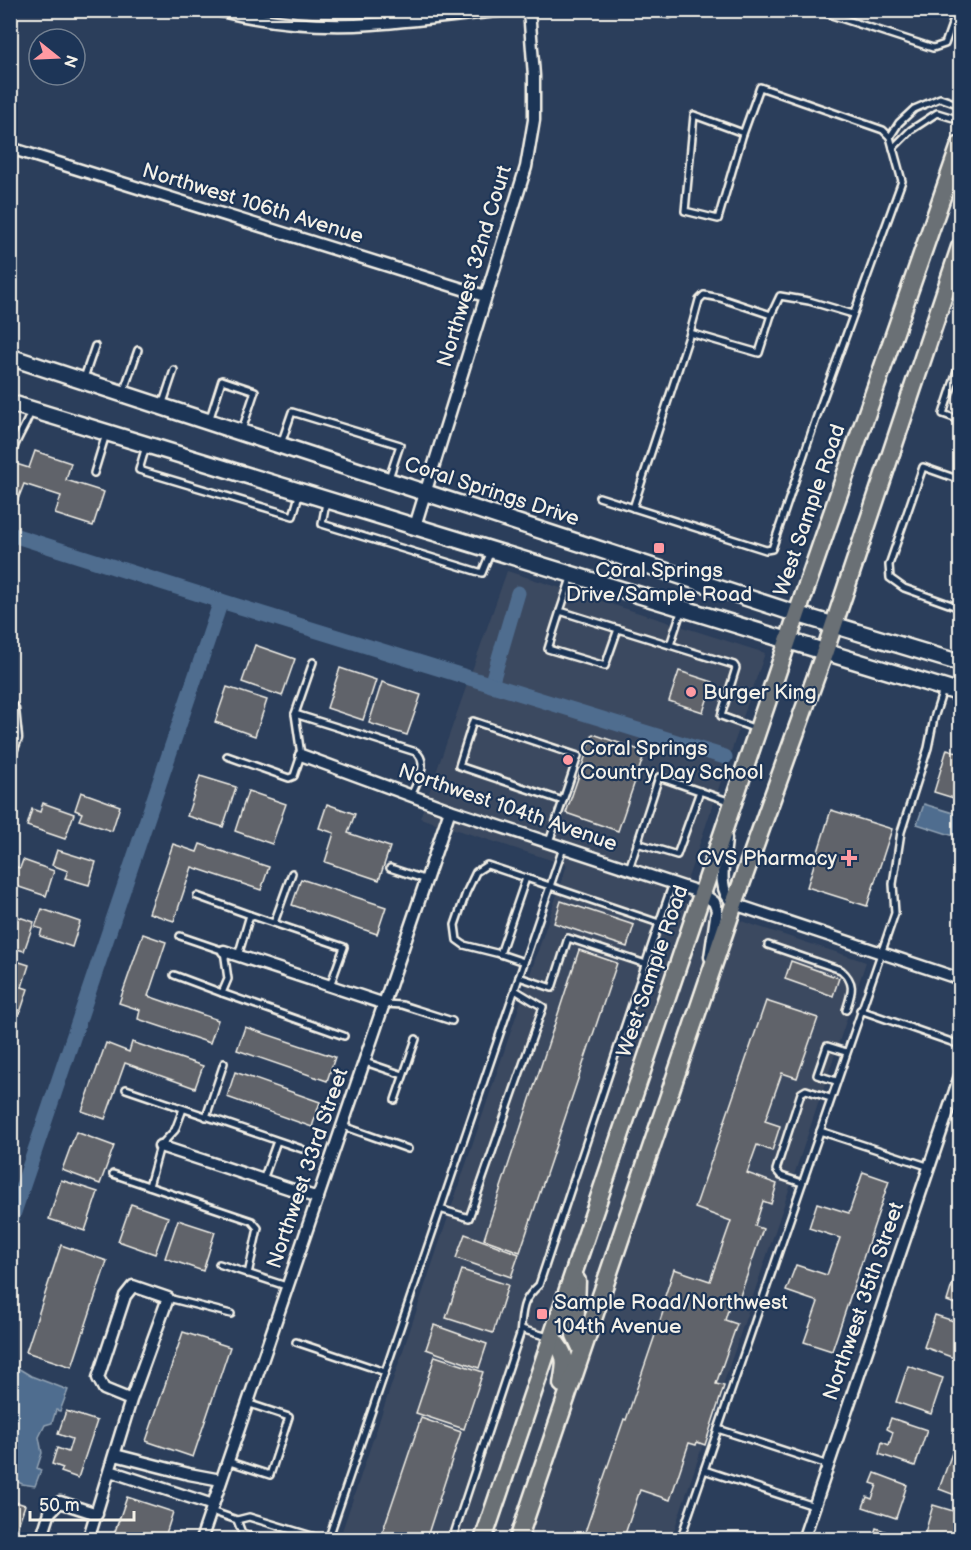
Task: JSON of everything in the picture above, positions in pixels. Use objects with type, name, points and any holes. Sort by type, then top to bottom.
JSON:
[{"type":"main road","name":"West Sample Road","points":[[483,1539],[796,614],[960,145]]},
{"type":"main road","points":[[518,1539],[734,904],[834,625],[960,247]]},
{"type":"main road","name":"Coral Springs Drive","points":[[10,357],[426,491],[796,614],[960,663]]},
{"type":"main road","points":[[10,403],[960,693]]},
{"type":"main road","points":[[578,1259],[574,1324],[575,1335],[582,1350]]},
{"type":"main road","points":[[552,1338],[563,1350],[566,1361],[552,1438]]},
{"type":"street","points":[[216,10],[241,16],[314,24],[370,24],[505,10]]},
{"type":"street","name":"Northwest 32nd Court","points":[[415,526],[526,167],[534,120],[534,76],[529,10]]},
{"type":"street","name":"Northwest 106th Avenue","points":[[10,148],[485,296]]},
{"type":"street","points":[[10,754],[16,738],[12,707]]},
{"type":"street","name":"Northwest 104th Avenue","points":[[301,755],[450,810],[702,893]]},
{"type":"street","name":"Northwest 33rd Street","points":[[201,1539],[450,810]]},
{"type":"street","points":[[730,810],[723,881],[727,898],[734,904],[960,979]]},
{"type":"street","points":[[702,893],[714,902],[717,910],[702,999]]},
{"type":"street","points":[[224,951],[385,1004]]},
{"type":"street","name":"Northwest 35th Street","points":[[803,1539],[960,1076]]},
{"type":"street","points":[[160,1146],[318,1198]]},
{"type":"street","points":[[88,1539],[131,1400],[168,1298],[133,1286],[125,1296],[98,1378],[104,1389],[131,1400]]},
{"type":"street","points":[[115,1455],[221,1480]]},
{"type":"street","points":[[110,1471],[212,1508]]},
{"type":"street","points":[[41,1539],[50,1512],[60,1502],[97,1514]]},
{"type":"lane","points":[[816,10],[933,48],[945,44],[957,10]]},
{"type":"lane","points":[[599,497],[766,550],[772,549],[902,181],[890,137],[883,130],[760,87],[743,133],[718,219],[685,211],[694,115],[743,133]]},
{"type":"lane","points":[[890,137],[899,123],[914,108],[940,98],[960,105]]},
{"type":"lane","points":[[893,148],[911,130],[937,113],[960,120]]},
{"type":"lane","points":[[633,508],[699,300],[704,295],[720,298],[771,315]]},
{"type":"lane","points":[[690,333],[759,353],[771,315],[780,296],[809,301],[854,314]]},
{"type":"lane","points":[[83,380],[95,346]]},
{"type":"lane","points":[[123,393],[138,350]]},
{"type":"lane","points":[[960,362],[943,414],[960,420]]},
{"type":"lane","points":[[162,406],[174,370]]},
{"type":"lane","points":[[209,421],[222,380],[255,391],[242,432]]},
{"type":"lane","points":[[14,448],[20,430],[27,423],[31,409]]},
{"type":"lane","points":[[281,444],[292,412],[400,446],[389,479]]},
{"type":"lane","points":[[94,473],[106,432]]},
{"type":"lane","points":[[146,444],[139,470],[292,516],[300,491]]},
{"type":"lane","points":[[960,480],[923,467],[889,565],[890,578],[904,588],[960,608]]},
{"type":"lane","points":[[327,499],[322,524],[459,566],[482,573],[491,549]]},
{"type":"lane","points":[[573,574],[548,649],[605,666],[618,629]]},
{"type":"lane","points":[[670,645],[683,607]]},
{"type":"lane","points":[[560,611],[734,665],[736,668],[721,716],[758,729]]},
{"type":"lane","points":[[226,756],[289,778],[294,776],[301,755],[296,714],[313,662]]},
{"type":"lane","points":[[692,1539],[681,1538],[894,913],[893,884],[901,831],[928,748],[932,725],[944,688]]},
{"type":"lane","points":[[296,714],[416,752],[420,755],[423,765],[411,796]]},
{"type":"lane","points":[[549,842],[563,801],[578,756],[474,721],[459,766],[563,801]]},
{"type":"lane","points":[[629,869],[659,777],[700,791],[730,810]]},
{"type":"lane","points":[[638,843],[677,855],[700,791]]},
{"type":"lane","points":[[212,1508],[237,1520],[249,1517],[327,1539],[563,847]]},
{"type":"lane","points":[[524,962],[464,945],[457,940],[455,926],[462,904],[476,872],[487,865],[659,923]]},
{"type":"lane","points":[[390,868],[427,880]]},
{"type":"lane","points":[[274,923],[292,873]]},
{"type":"lane","points":[[500,954],[525,878]]},
{"type":"lane","points":[[452,1539],[521,1329],[522,1308],[539,1285],[673,883]]},
{"type":"lane","points":[[197,896],[344,947],[330,986]]},
{"type":"lane","points":[[238,956],[250,915]]},
{"type":"lane","points":[[180,936],[224,951],[228,979],[222,993]]},
{"type":"lane","points":[[519,977],[552,988],[568,938],[646,964]]},
{"type":"lane","points":[[768,945],[841,970],[850,978],[852,988],[846,1010]]},
{"type":"lane","points":[[174,975],[344,1036]]},
{"type":"lane","points":[[440,1209],[469,1218],[543,1007],[515,990]]},
{"type":"lane","points":[[385,1004],[402,1005],[452,1021]]},
{"type":"lane","points":[[860,1010],[960,1045]]},
{"type":"lane","points":[[394,1100],[416,1039]]},
{"type":"lane","points":[[836,1081],[817,1075],[827,1046],[846,1052]]},
{"type":"lane","points":[[365,1062],[404,1075]]},
{"type":"lane","points":[[206,1117],[224,1063]]},
{"type":"lane","points":[[126,1089],[302,1149]]},
{"type":"lane","points":[[802,1183],[781,1176],[776,1170],[801,1093],[806,1090],[830,1098]]},
{"type":"lane","points":[[148,1186],[160,1146],[175,1130],[183,1109]]},
{"type":"lane","points":[[343,1126],[408,1149]]},
{"type":"lane","points":[[820,1131],[930,1167]]},
{"type":"lane","points":[[263,1180],[277,1141]]},
{"type":"lane","points":[[113,1174],[252,1221],[258,1228],[258,1237],[248,1274]]},
{"type":"lane","points":[[219,1264],[286,1286]]},
{"type":"lane","points":[[168,1298],[231,1314]]},
{"type":"lane","points":[[521,1329],[552,1338]]},
{"type":"lane","points":[[296,1342],[385,1372]]},
{"type":"lane","points":[[227,1461],[270,1475],[289,1417],[247,1403]]},
{"type":"lane","points":[[718,1429],[828,1465]]},
{"type":"lane","points":[[704,1470],[814,1506]]},
{"type":"lane","points":[[237,1520],[242,1533],[260,1539]]},
{"type":"shaded area","points":[[507,571],[765,653],[680,901],[866,962],[671,1539],[339,1540],[567,865],[420,818]]},
{"type":"shaded area","points":[[924,804],[960,815],[960,838],[917,824]]},
{"type":"shaded area","points":[[11,1364],[31,1376],[68,1390],[60,1411],[56,1410],[52,1423],[45,1425],[39,1437],[42,1453],[37,1468],[41,1470],[35,1486],[22,1484],[11,1478]]},
{"type":"building","points":[[35,451],[71,463],[66,480],[104,492],[93,526],[55,514],[61,496],[24,484],[17,502],[10,500],[10,462],[29,468]]},
{"type":"building","points":[[255,645],[295,659],[282,696],[242,682]]},
{"type":"building","points":[[340,668],[376,680],[363,720],[327,708]]},
{"type":"building","points":[[679,671],[713,682],[703,712],[669,701]]},
{"type":"building","points":[[382,682],[421,695],[407,735],[369,723]]},
{"type":"building","points":[[227,687],[267,700],[255,736],[215,722]]},
{"type":"building","points":[[593,734],[645,752],[618,831],[566,813]]},
{"type":"building","points":[[947,749],[960,753],[960,800],[934,792]]},
{"type":"building","points":[[200,776],[236,787],[223,827],[187,816]]},
{"type":"building","points":[[248,791],[286,804],[272,844],[235,831]]},
{"type":"building","points":[[81,792],[120,806],[112,831],[79,820],[82,813],[75,810]]},
{"type":"building","points":[[43,803],[74,814],[65,839],[27,826],[32,809],[40,812]]},
{"type":"building","points":[[327,804],[355,814],[348,833],[390,847],[379,880],[325,862],[334,833],[319,828]]},
{"type":"building","name":"CVS Pharmacy","points":[[831,810],[892,829],[867,906],[807,887]]},
{"type":"building","points":[[173,844],[197,852],[200,844],[269,867],[261,890],[192,867],[174,921],[149,913]]},
{"type":"building","points":[[57,850],[96,862],[89,885],[65,878],[68,871],[52,865]]},
{"type":"building","points":[[23,860],[54,871],[46,896],[10,884],[13,866],[20,868]]},
{"type":"building","points":[[301,879],[386,907],[377,934],[292,905]]},
{"type":"building","points":[[561,901],[634,925],[627,947],[554,923]]},
{"type":"building","points":[[42,909],[80,922],[72,947],[40,936],[42,929],[35,927]]},
{"type":"building","points":[[10,914],[34,922],[24,951],[10,947]]},
{"type":"building","points":[[143,934],[166,942],[148,996],[218,1020],[210,1043],[138,1019],[140,1010],[119,1003]]},
{"type":"building","points":[[579,950],[617,963],[520,1252],[484,1239]]},
{"type":"building","points":[[10,959],[29,965],[22,987],[28,989],[20,1013],[10,1010]]},
{"type":"building","points":[[791,961],[839,978],[833,996],[785,979]]},
{"type":"building","points":[[766,1001],[818,1018],[797,1078],[782,1073],[765,1121],[780,1126],[772,1151],[757,1145],[747,1173],[777,1184],[771,1204],[763,1201],[755,1226],[763,1229],[740,1296],[733,1294],[725,1320],[737,1324],[716,1384],[724,1386],[705,1445],[697,1442],[696,1445],[689,1443],[670,1500],[640,1490],[623,1540],[580,1540],[580,1537],[583,1538],[624,1419],[626,1420],[666,1303],[663,1302],[674,1269],[710,1281],[731,1221],[695,1208]]},
{"type":"building","points":[[245,1027],[335,1057],[327,1081],[237,1050]]},
{"type":"building","points":[[132,1042],[203,1066],[195,1088],[125,1063],[105,1119],[82,1111],[106,1043],[129,1052]]},
{"type":"building","points":[[235,1072],[320,1102],[312,1127],[227,1097]]},
{"type":"building","points":[[76,1132],[114,1146],[100,1184],[62,1170]]},
{"type":"building","points":[[863,1172],[889,1181],[832,1351],[804,1342],[818,1302],[786,1291],[796,1265],[827,1275],[840,1238],[809,1228],[817,1203],[849,1213]]},
{"type":"building","points":[[61,1180],[98,1192],[85,1231],[49,1219]]},
{"type":"building","points":[[131,1204],[168,1217],[155,1254],[118,1241]]},
{"type":"building","points":[[178,1220],[215,1232],[203,1271],[165,1258]]},
{"type":"building","points":[[465,1234],[519,1254],[511,1277],[456,1258]]},
{"type":"building","points":[[61,1245],[107,1261],[72,1367],[26,1352]]},
{"type":"building","points":[[960,1259],[960,1306],[947,1301]]},
{"type":"building","points":[[462,1270],[508,1285],[493,1333],[446,1318]]},
{"type":"building","points":[[935,1315],[960,1323],[960,1340],[954,1358],[924,1347]]},
{"type":"building","points":[[434,1325],[487,1344],[479,1368],[426,1349]]},
{"type":"building","points":[[183,1332],[230,1347],[193,1457],[146,1441]]},
{"type":"building","points":[[435,1356],[483,1372],[464,1429],[416,1413]]},
{"type":"building","points":[[908,1366],[943,1378],[931,1414],[896,1402]]},
{"type":"building","points":[[66,1411],[97,1421],[78,1478],[61,1472],[63,1468],[52,1464],[57,1448],[68,1452],[72,1439],[58,1434]]},
{"type":"building","points":[[421,1418],[461,1432],[426,1540],[392,1540],[381,1536]]},
{"type":"building","points":[[891,1418],[927,1430],[915,1466],[879,1454],[882,1442],[889,1445],[893,1432],[887,1429]]},
{"type":"building","points":[[953,1450],[960,1453],[960,1497],[939,1489]]},
{"type":"building","points":[[875,1473],[907,1485],[896,1518],[863,1507],[867,1497],[872,1499],[877,1485],[871,1483]]},
{"type":"building","points":[[127,1497],[173,1512],[164,1540],[112,1540]]},
{"type":"building","points":[[10,1500],[25,1505],[13,1540],[10,1540]]},
{"type":"building","points":[[933,1505],[960,1513],[954,1540],[923,1540]]},
{"type":"building","points":[[876,1528],[901,1537],[900,1540],[872,1540]]},
{"type":"waterway","points":[[10,534],[221,601]]},
{"type":"waterway","points":[[491,685],[518,593]]},
{"type":"waterway","points":[[10,1224],[221,601],[725,757]]},
{"type":"place","name":"Coral Springs Drive/Sample Road","points":[[659,548]]},
{"type":"place","name":"Burger King","points":[[691,692]]},
{"type":"place","name":"Coral Springs Country Day School","points":[[568,760]]},
{"type":"place","name":"CVS Pharmacy","points":[[849,858]]},
{"type":"place","name":"Sample Road/Northwest 104th Avenue","points":[[542,1314]]}]
